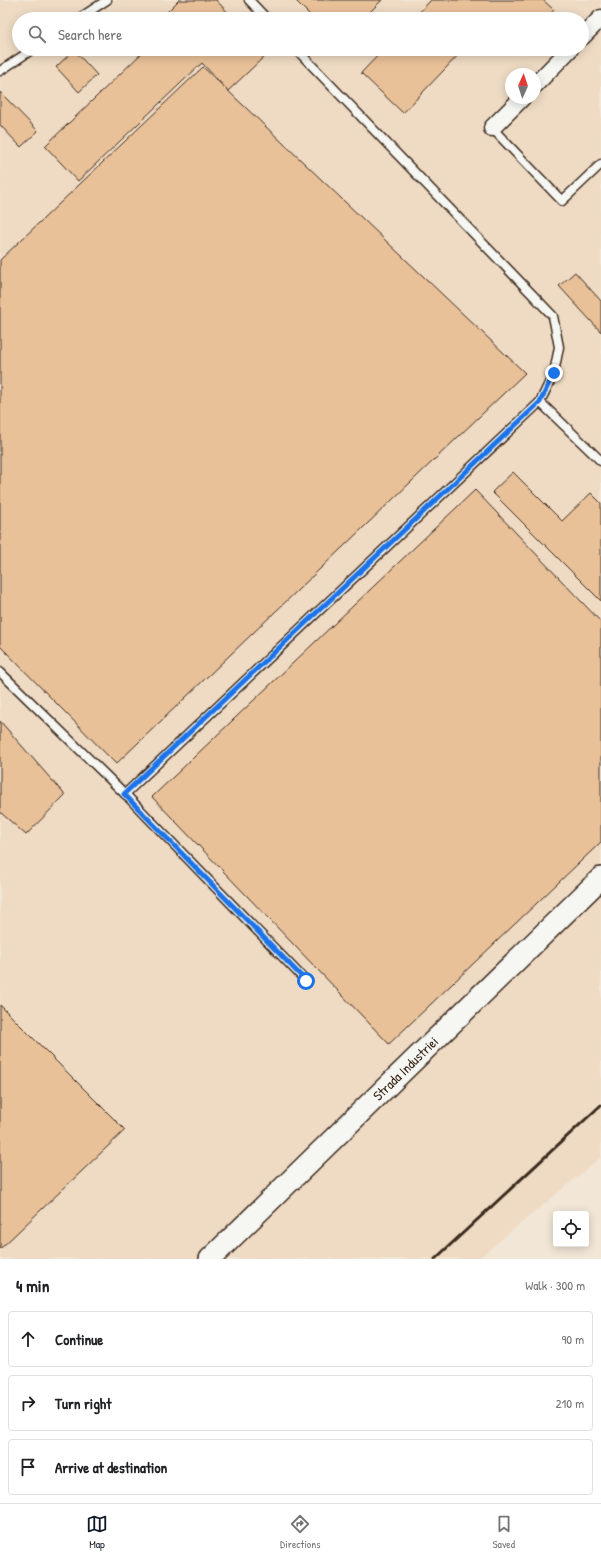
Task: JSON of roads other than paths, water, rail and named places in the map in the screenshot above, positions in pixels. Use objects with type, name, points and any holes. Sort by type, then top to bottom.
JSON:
[{"type":"street","points":[[589,30],[601,18]]},
{"type":"street","points":[[541,79],[563,56]]},
{"type":"street","points":[[492,128],[516,104]]},
{"type":"street","name":"Strada Industriei","points":[[210,1259],[601,878]]},
{"type":"lane","points":[[89,12],[107,0]]},
{"type":"lane","points":[[249,0],[260,12]]},
{"type":"lane","points":[[0,71],[22,56]]},
{"type":"lane","points":[[124,794],[540,402],[554,373],[559,347],[553,316],[303,56]]},
{"type":"lane","points":[[492,128],[562,201],[601,164]]},
{"type":"lane","points":[[540,402],[601,461]]},
{"type":"lane","points":[[0,672],[124,794],[306,981]]},
{"type":"railway","points":[[435,1259],[601,1105]]}]
